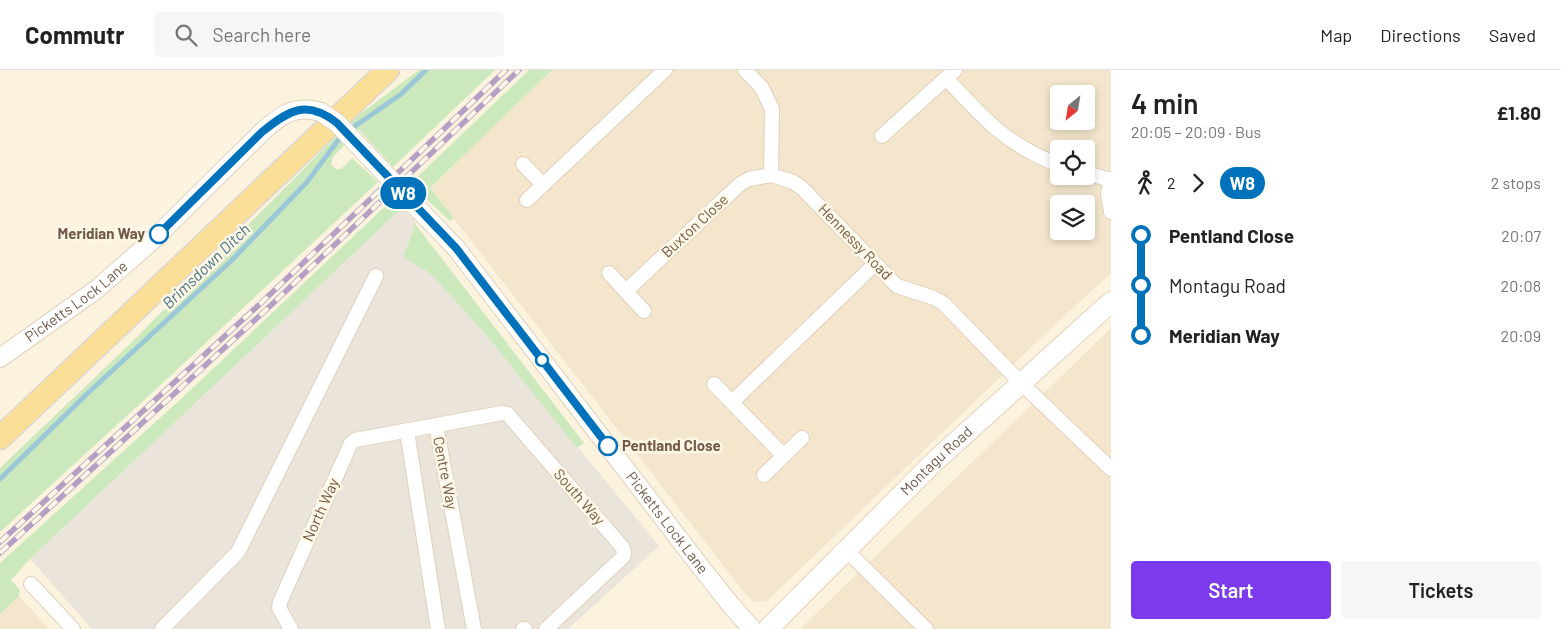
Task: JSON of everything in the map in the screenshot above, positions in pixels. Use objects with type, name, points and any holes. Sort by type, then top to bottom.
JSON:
[{"type":"main road","points":[[0,438],[388,70]]},
{"type":"main road","name":"Montagu Road","points":[[768,629],[934,462],[1111,302]]},
{"type":"street","points":[[527,200],[664,70]]},
{"type":"street","points":[[746,70],[762,88],[772,109],[771,175]]},
{"type":"street","points":[[882,136],[950,74],[987,122],[1002,136],[1021,148],[1050,161]]},
{"type":"street","name":"Picketts Lock Lane","points":[[0,358],[97,289],[154,239],[276,120],[296,110],[321,112],[337,123],[456,248],[703,570],[752,629]]},
{"type":"street","points":[[523,164],[543,185]]},
{"type":"street","name":"Hennessy Road","points":[[771,175],[788,179],[802,188],[897,286],[939,300],[1022,384],[1111,469]]},
{"type":"street","name":"Buxton Close","points":[[626,291],[740,184],[750,179],[771,175]]},
{"type":"street","points":[[1095,176],[1111,180],[1108,194],[1111,212]]},
{"type":"street","points":[[732,402],[876,264]]},
{"type":"street","points":[[609,274],[644,311]]},
{"type":"street","points":[[162,629],[238,552],[376,276]]},
{"type":"street","points":[[714,384],[784,456]]},
{"type":"street","name":"South Way","points":[[436,425],[502,413],[508,414],[623,548],[623,557],[546,629]]},
{"type":"street","name":"Centre Way","points":[[438,629],[407,431],[436,425],[474,629]]},
{"type":"street","name":"North Way","points":[[291,629],[279,608],[280,602],[351,443],[355,440],[407,431]]},
{"type":"street","points":[[764,475],[802,438]]},
{"type":"street","points":[[847,551],[926,629]]},
{"type":"street","points":[[31,584],[73,629]]},
{"type":"shaded area","points":[[552,70],[1111,70],[1111,273],[767,601],[752,601],[430,188]]},
{"type":"shaded area","points":[[403,207],[415,221],[403,257],[431,274],[487,336],[659,546],[568,629],[92,629],[30,559]]},
{"type":"shaded area","points":[[1111,328],[1111,629],[800,629],[837,593]]},
{"type":"shaded area","points":[[19,596],[49,629],[0,629],[0,614]]},
{"type":"green space","points":[[419,70],[495,70],[393,167],[359,130],[333,157],[331,164],[336,169],[341,169],[352,158],[378,182],[0,532],[0,468],[132,342],[352,120]]},
{"type":"green space","points":[[529,70],[552,70],[430,188],[454,218],[450,221],[410,184]]},
{"type":"green space","points":[[394,198],[403,207],[30,559],[11,580],[20,590],[19,596],[0,614],[0,563],[183,397]]},
{"type":"green space","points":[[415,221],[416,225],[584,443],[577,448],[487,336],[431,274],[403,257]]},
{"type":"waterway","name":"Brimsdown Ditch","points":[[0,479],[88,393],[231,261],[307,182],[342,135],[400,95],[426,70]]},
{"type":"railway","points":[[0,542],[261,303],[506,70]]},
{"type":"railway","points":[[0,553],[267,309],[519,70]]},
{"type":"bus line","name":"W8","points":[[159,234],[276,120],[296,110],[303,109],[321,112],[337,123],[456,248],[608,446]]},
{"type":"place","name":"Meridian Way","points":[[159,234]]},
{"type":"place","name":"Pentland Close","points":[[608,446]]}]
